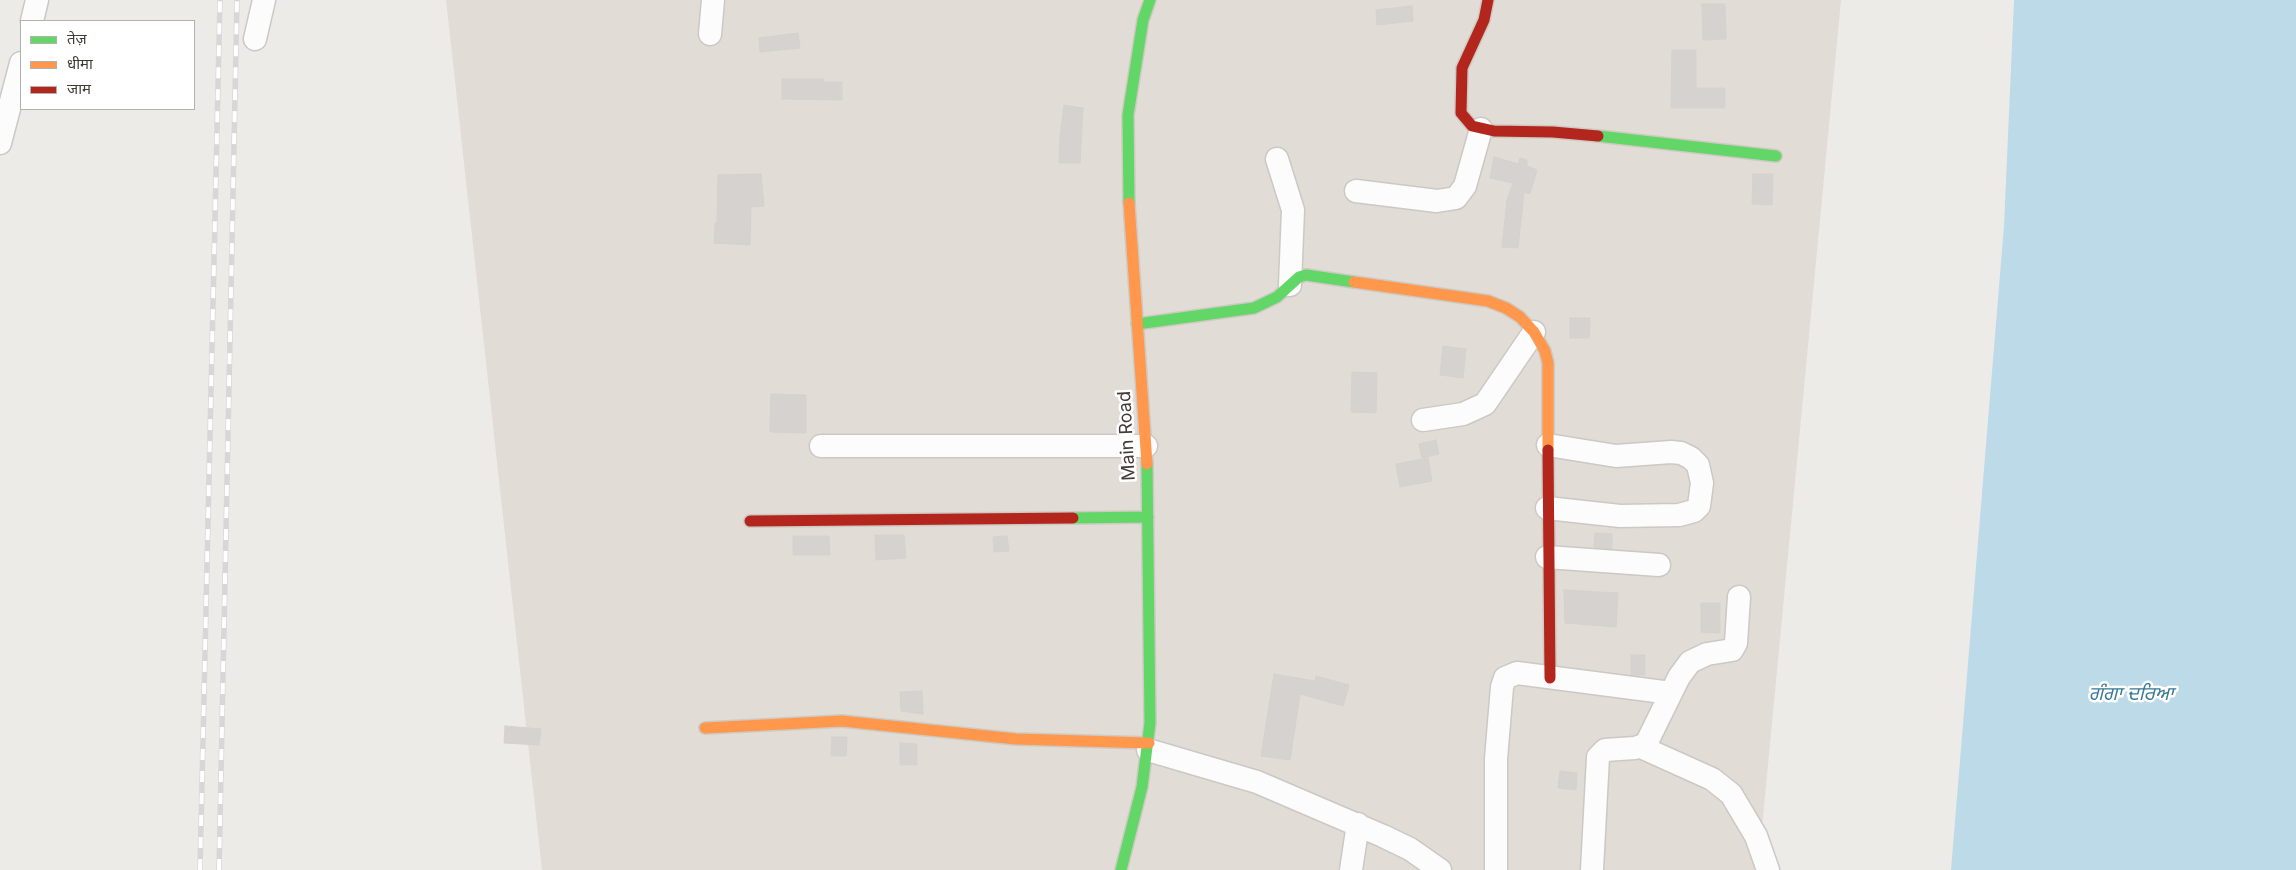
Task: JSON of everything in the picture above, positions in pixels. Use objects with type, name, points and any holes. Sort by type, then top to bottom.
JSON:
[{"type":"street","points":[[32,20],[37,0]]},
{"type":"street","points":[[255,39],[264,0]]},
{"type":"street","points":[[710,34],[713,0]]},
{"type":"street","name":"Main Road","points":[[1121,870],[1142,787],[1148,747],[1151,676],[1146,446],[1129,200],[1128,115],[1143,20],[1150,0]]},
{"type":"street","points":[[1488,0],[1484,20],[1462,68],[1460,104],[1463,118],[1472,126],[1481,129],[1552,132],[1718,148],[1776,156]]},
{"type":"street","points":[[0,143],[20,67]]},
{"type":"street","points":[[1356,191],[1437,201],[1456,198],[1465,186],[1481,129]]},
{"type":"street","points":[[1277,159],[1293,210],[1290,284]]},
{"type":"street","points":[[1137,324],[1254,308],[1277,297],[1299,278],[1315,275],[1440,296],[1488,301],[1513,312],[1534,332],[1545,351],[1548,363],[1547,508],[1550,678]]},
{"type":"street","points":[[1423,420],[1463,414],[1485,404],[1534,332]]},
{"type":"street","points":[[1547,508],[1620,516],[1678,515],[1694,511],[1699,506],[1702,483],[1698,465],[1691,458],[1681,453],[1616,456],[1548,445]]},
{"type":"street","points":[[821,446],[1146,446]]},
{"type":"street","points":[[750,521],[1148,517]]},
{"type":"street","points":[[1548,557],[1659,565]]},
{"type":"street","points":[[1641,747],[1652,735],[1678,677],[1690,662],[1706,654],[1726,652],[1734,647],[1739,597]]},
{"type":"street","points":[[1496,870],[1496,758],[1503,682],[1508,675],[1550,678],[1671,693]]},
{"type":"street","points":[[705,728],[842,721],[1016,739],[1148,747],[1257,782],[1358,824],[1410,849],[1440,870]]},
{"type":"street","points":[[1592,870],[1598,757],[1601,753],[1611,748],[1641,747],[1712,779],[1731,794],[1756,836],[1768,870]]},
{"type":"street","points":[[1351,870],[1358,824]]},
{"type":"shaded area","points":[[446,0],[1841,0],[1758,870],[542,870]]},
{"type":"water","name":"ਗੰਗਾ ਦਰਿਆ","points":[[2014,0],[2296,0],[2296,870],[1951,870],[2004,226]]},
{"type":"building","points":[[1702,4],[1725,4],[1726,39],[1703,40]]},
{"type":"building","points":[[1412,6],[1413,21],[1377,25],[1376,10]]},
{"type":"building","points":[[798,33],[800,48],[760,52],[759,38]]},
{"type":"building","points":[[1672,50],[1696,50],[1696,88],[1725,88],[1725,108],[1671,108]]},
{"type":"building","points":[[782,79],[824,79],[824,82],[842,82],[842,100],[782,99]]},
{"type":"building","points":[[1064,105],[1083,108],[1080,163],[1059,163]]},
{"type":"building","points":[[1494,157],[1518,164],[1520,158],[1527,160],[1527,166],[1537,170],[1530,194],[1524,192],[1518,248],[1502,247],[1507,200],[1513,183],[1490,178]]},
{"type":"building","points":[[761,174],[764,206],[751,207],[750,245],[714,243],[715,223],[717,223],[718,175]]},
{"type":"building","points":[[1753,174],[1773,174],[1772,205],[1752,204]]},
{"type":"building","points":[[1570,318],[1590,318],[1589,338],[1570,338]]},
{"type":"building","points":[[1443,346],[1466,349],[1463,378],[1440,375]]},
{"type":"building","points":[[1352,372],[1377,373],[1376,413],[1351,412]]},
{"type":"building","points":[[771,394],[806,395],[806,433],[770,432]]},
{"type":"building","points":[[1436,440],[1439,454],[1422,458],[1419,444]]},
{"type":"building","points":[[1428,458],[1432,481],[1400,487],[1396,464]]},
{"type":"building","points":[[1595,533],[1612,534],[1612,549],[1594,547]]},
{"type":"building","points":[[875,535],[904,535],[906,558],[876,560]]},
{"type":"building","points":[[793,536],[829,536],[830,555],[793,555]]},
{"type":"building","points":[[1007,536],[1009,551],[994,552],[993,537]]},
{"type":"building","points":[[1564,590],[1618,593],[1616,627],[1565,623]]},
{"type":"building","points":[[1701,603],[1720,603],[1720,633],[1701,632]]},
{"type":"building","points":[[1631,655],[1645,655],[1645,675],[1631,675]]},
{"type":"building","points":[[1274,674],[1315,681],[1316,676],[1349,685],[1343,706],[1300,694],[1290,760],[1261,756]]},
{"type":"building","points":[[922,691],[923,714],[901,711],[900,692]]},
{"type":"building","points":[[505,726],[541,729],[539,745],[504,743]]},
{"type":"building","points":[[832,737],[847,737],[846,756],[831,756]]},
{"type":"building","points":[[900,743],[917,744],[917,765],[900,765]]},
{"type":"building","points":[[1560,771],[1577,773],[1576,790],[1558,788]]},
{"type":"railway","points":[[200,870],[220,0]]},
{"type":"railway","points":[[219,870],[237,0]]},
{"type":"traffic: fast","points":[[1129,203],[1128,115],[1143,20],[1150,0]]},
{"type":"traffic: fast","points":[[1598,136],[1776,156]]},
{"type":"traffic: fast","points":[[1137,324],[1254,308],[1277,297],[1299,277],[1306,275],[1354,282]]},
{"type":"traffic: fast","points":[[1121,870],[1142,787],[1150,723],[1147,464]]},
{"type":"traffic: fast","points":[[1073,518],[1148,517]]},
{"type":"traffic: slow","points":[[1129,203],[1147,464]]},
{"type":"traffic: slow","points":[[1354,282],[1488,301],[1506,308],[1520,317],[1534,332],[1545,351],[1548,363],[1548,450]]},
{"type":"traffic: slow","points":[[705,728],[842,721],[1016,739],[1149,743]]},
{"type":"traffic: jam","points":[[1488,0],[1484,20],[1462,68],[1461,113],[1472,126],[1494,131],[1553,132],[1598,136]]},
{"type":"traffic: jam","points":[[1548,450],[1550,678]]},
{"type":"traffic: jam","points":[[750,521],[1073,518]]}]
